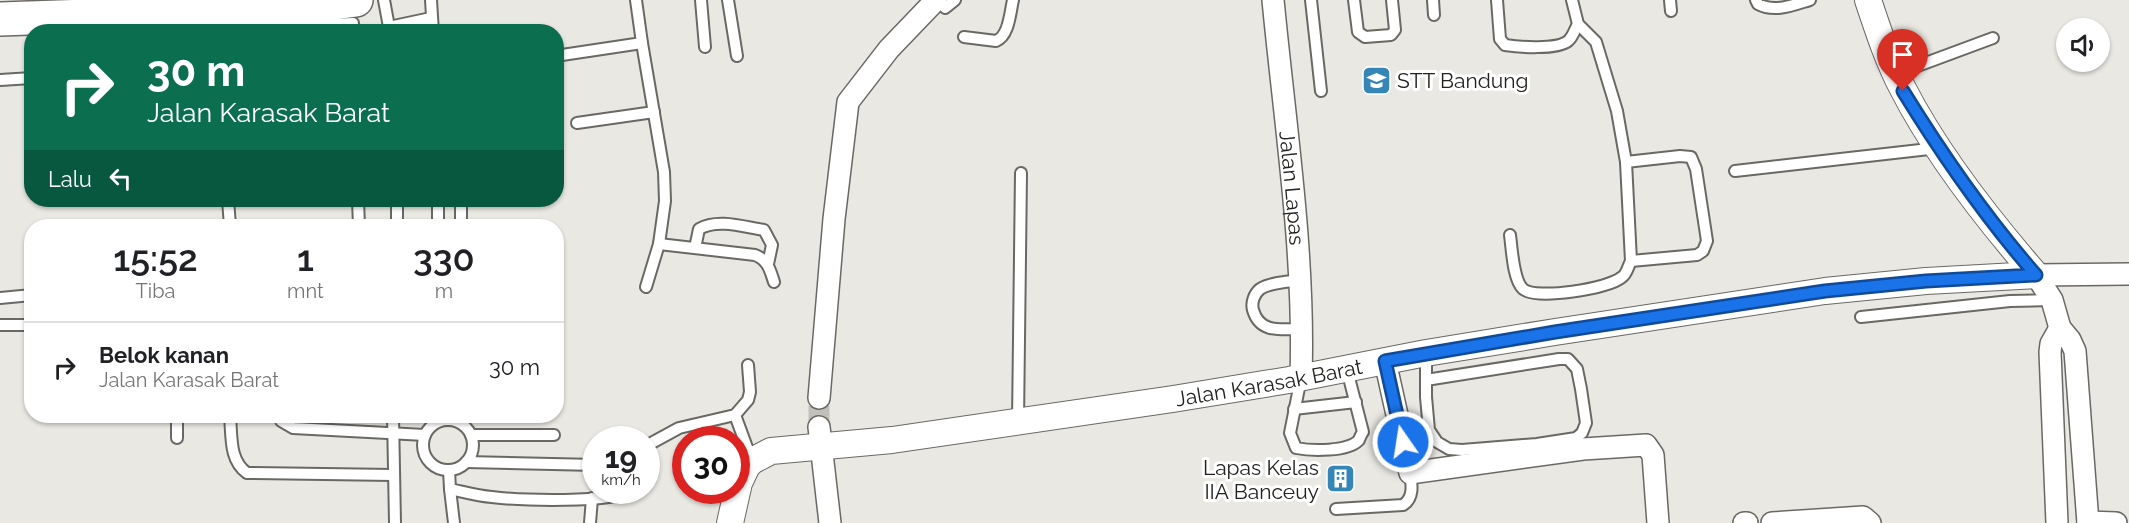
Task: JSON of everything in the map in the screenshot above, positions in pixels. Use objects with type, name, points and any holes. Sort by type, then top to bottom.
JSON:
[{"type":"highway","points":[[0,19],[74,24],[173,18],[259,23],[301,8],[353,14]]},
{"type":"street","name":"Jalan Lapas","points":[[1273,0],[1301,280],[1303,329],[1301,378]]},
{"type":"street","points":[[1868,0],[1903,91],[1938,148],[2005,240],[2036,275],[2052,300],[2060,328],[2075,351],[2088,523],[2116,523]]},
{"type":"street","points":[[819,398],[834,219],[848,102],[890,49],[941,4]]},
{"type":"street","points":[[2036,275],[2129,274]]},
{"type":"street","name":"Jalan Karasak Barat","points":[[752,461],[771,451],[820,437],[892,440],[1301,378],[1426,353],[1557,346],[1825,291],[1926,281],[2036,275]]},
{"type":"street","points":[[2057,523],[2051,344],[2060,328]]},
{"type":"street","points":[[1385,361],[1410,473],[1583,449],[1646,445],[1653,454],[1658,523]]},
{"type":"street","points":[[2051,372],[2077,372]]},
{"type":"street","points":[[820,437],[830,523]]},
{"type":"street","points":[[730,523],[739,483],[752,461]]},
{"type":"street","points":[[1773,523],[1863,517],[1870,523]]},
{"type":"lane","points":[[384,0],[387,24]]},
{"type":"lane","points":[[431,0],[432,24]]},
{"type":"lane","points":[[636,0],[664,172],[665,201],[659,244],[646,287]]},
{"type":"lane","points":[[701,0],[705,46]]},
{"type":"lane","points":[[728,0],[737,56]]},
{"type":"lane","points":[[941,4],[955,0]]},
{"type":"lane","points":[[964,37],[1000,40],[1005,34],[1013,0]]},
{"type":"lane","points":[[1311,0],[1321,91]]},
{"type":"lane","points":[[1354,0],[1358,32],[1365,38],[1391,35],[1395,30],[1392,0]]},
{"type":"lane","points":[[1433,0],[1434,15]]},
{"type":"lane","points":[[1497,0],[1500,39],[1505,45],[1519,47],[1562,44],[1570,39],[1578,24]]},
{"type":"lane","points":[[1510,236],[1517,282],[1525,291],[1563,292],[1613,283],[1624,276],[1631,261],[1626,162],[1617,111],[1596,42],[1578,24],[1572,0]]},
{"type":"lane","points":[[1756,0],[1758,4],[1770,9],[1810,0]]},
{"type":"lane","points":[[408,24],[431,18]]},
{"type":"lane","points":[[1895,74],[1993,38]]},
{"type":"lane","points":[[564,55],[642,43]]},
{"type":"lane","points":[[0,80],[24,78]]},
{"type":"lane","points":[[577,123],[654,112]]},
{"type":"lane","points":[[1735,171],[1938,148]]},
{"type":"lane","points":[[1626,162],[1680,156],[1691,158],[1696,169],[1707,241],[1703,251],[1697,255],[1631,261]]},
{"type":"lane","points":[[1018,422],[1021,172]]},
{"type":"lane","points":[[695,248],[699,229],[705,226],[719,223],[764,230],[772,245],[768,264]]},
{"type":"lane","points":[[659,244],[755,255],[763,258],[768,264],[774,282]]},
{"type":"lane","points":[[1301,280],[1260,289],[1255,294],[1251,305],[1256,321],[1264,327],[1303,329]]},
{"type":"lane","points":[[0,298],[24,296]]},
{"type":"lane","points":[[1861,317],[2010,301],[2052,300]]},
{"type":"lane","points":[[0,325],[24,325]]},
{"type":"lane","points":[[1426,353],[1426,380],[1429,430],[1437,442],[1449,449],[1537,444],[1576,438],[1582,433],[1586,423],[1581,389],[1573,363],[1557,346],[1426,380]]},
{"type":"lane","points":[[660,438],[679,428],[735,415],[748,400],[750,392],[748,365]]},
{"type":"lane","points":[[1301,378],[1290,433],[1296,448],[1310,451],[1348,446],[1359,440],[1363,432],[1347,370]]},
{"type":"lane","points":[[1294,409],[1356,402]]},
{"type":"lane","points":[[735,415],[752,461]]},
{"type":"lane","points":[[177,423],[177,438]]},
{"type":"lane","points":[[231,423],[233,453],[238,466],[247,473],[393,475]]},
{"type":"lane","points":[[284,423],[293,429],[392,434],[428,431],[437,423]]},
{"type":"lane","points":[[393,423],[395,523]]},
{"type":"lane","points":[[431,423],[423,445],[425,455],[431,463],[449,470],[458,468],[472,454],[474,445],[471,435],[462,423]]},
{"type":"lane","points":[[471,435],[554,435]]},
{"type":"lane","points":[[466,462],[582,465]]},
{"type":"lane","points":[[449,470],[454,523]]},
{"type":"lane","points":[[1336,509],[1403,505],[1409,501],[1411,496],[1410,473]]},
{"type":"lane","points":[[450,489],[492,497],[582,498]]},
{"type":"lane","points":[[590,523],[592,504]]},
{"type":"tunnel","points":[[819,398],[819,427]]},
{"type":"place","name":"STT Bandung","points":[[1376,80]]},
{"type":"place","name":"Lapas Kelas IIA Banceuy","points":[[1340,479]]},
{"type":"route","points":[[1403,442],[1385,361],[1555,332],[1825,291],[1926,281],[2036,275],[2005,240],[1938,148],[1903,91]]}]
